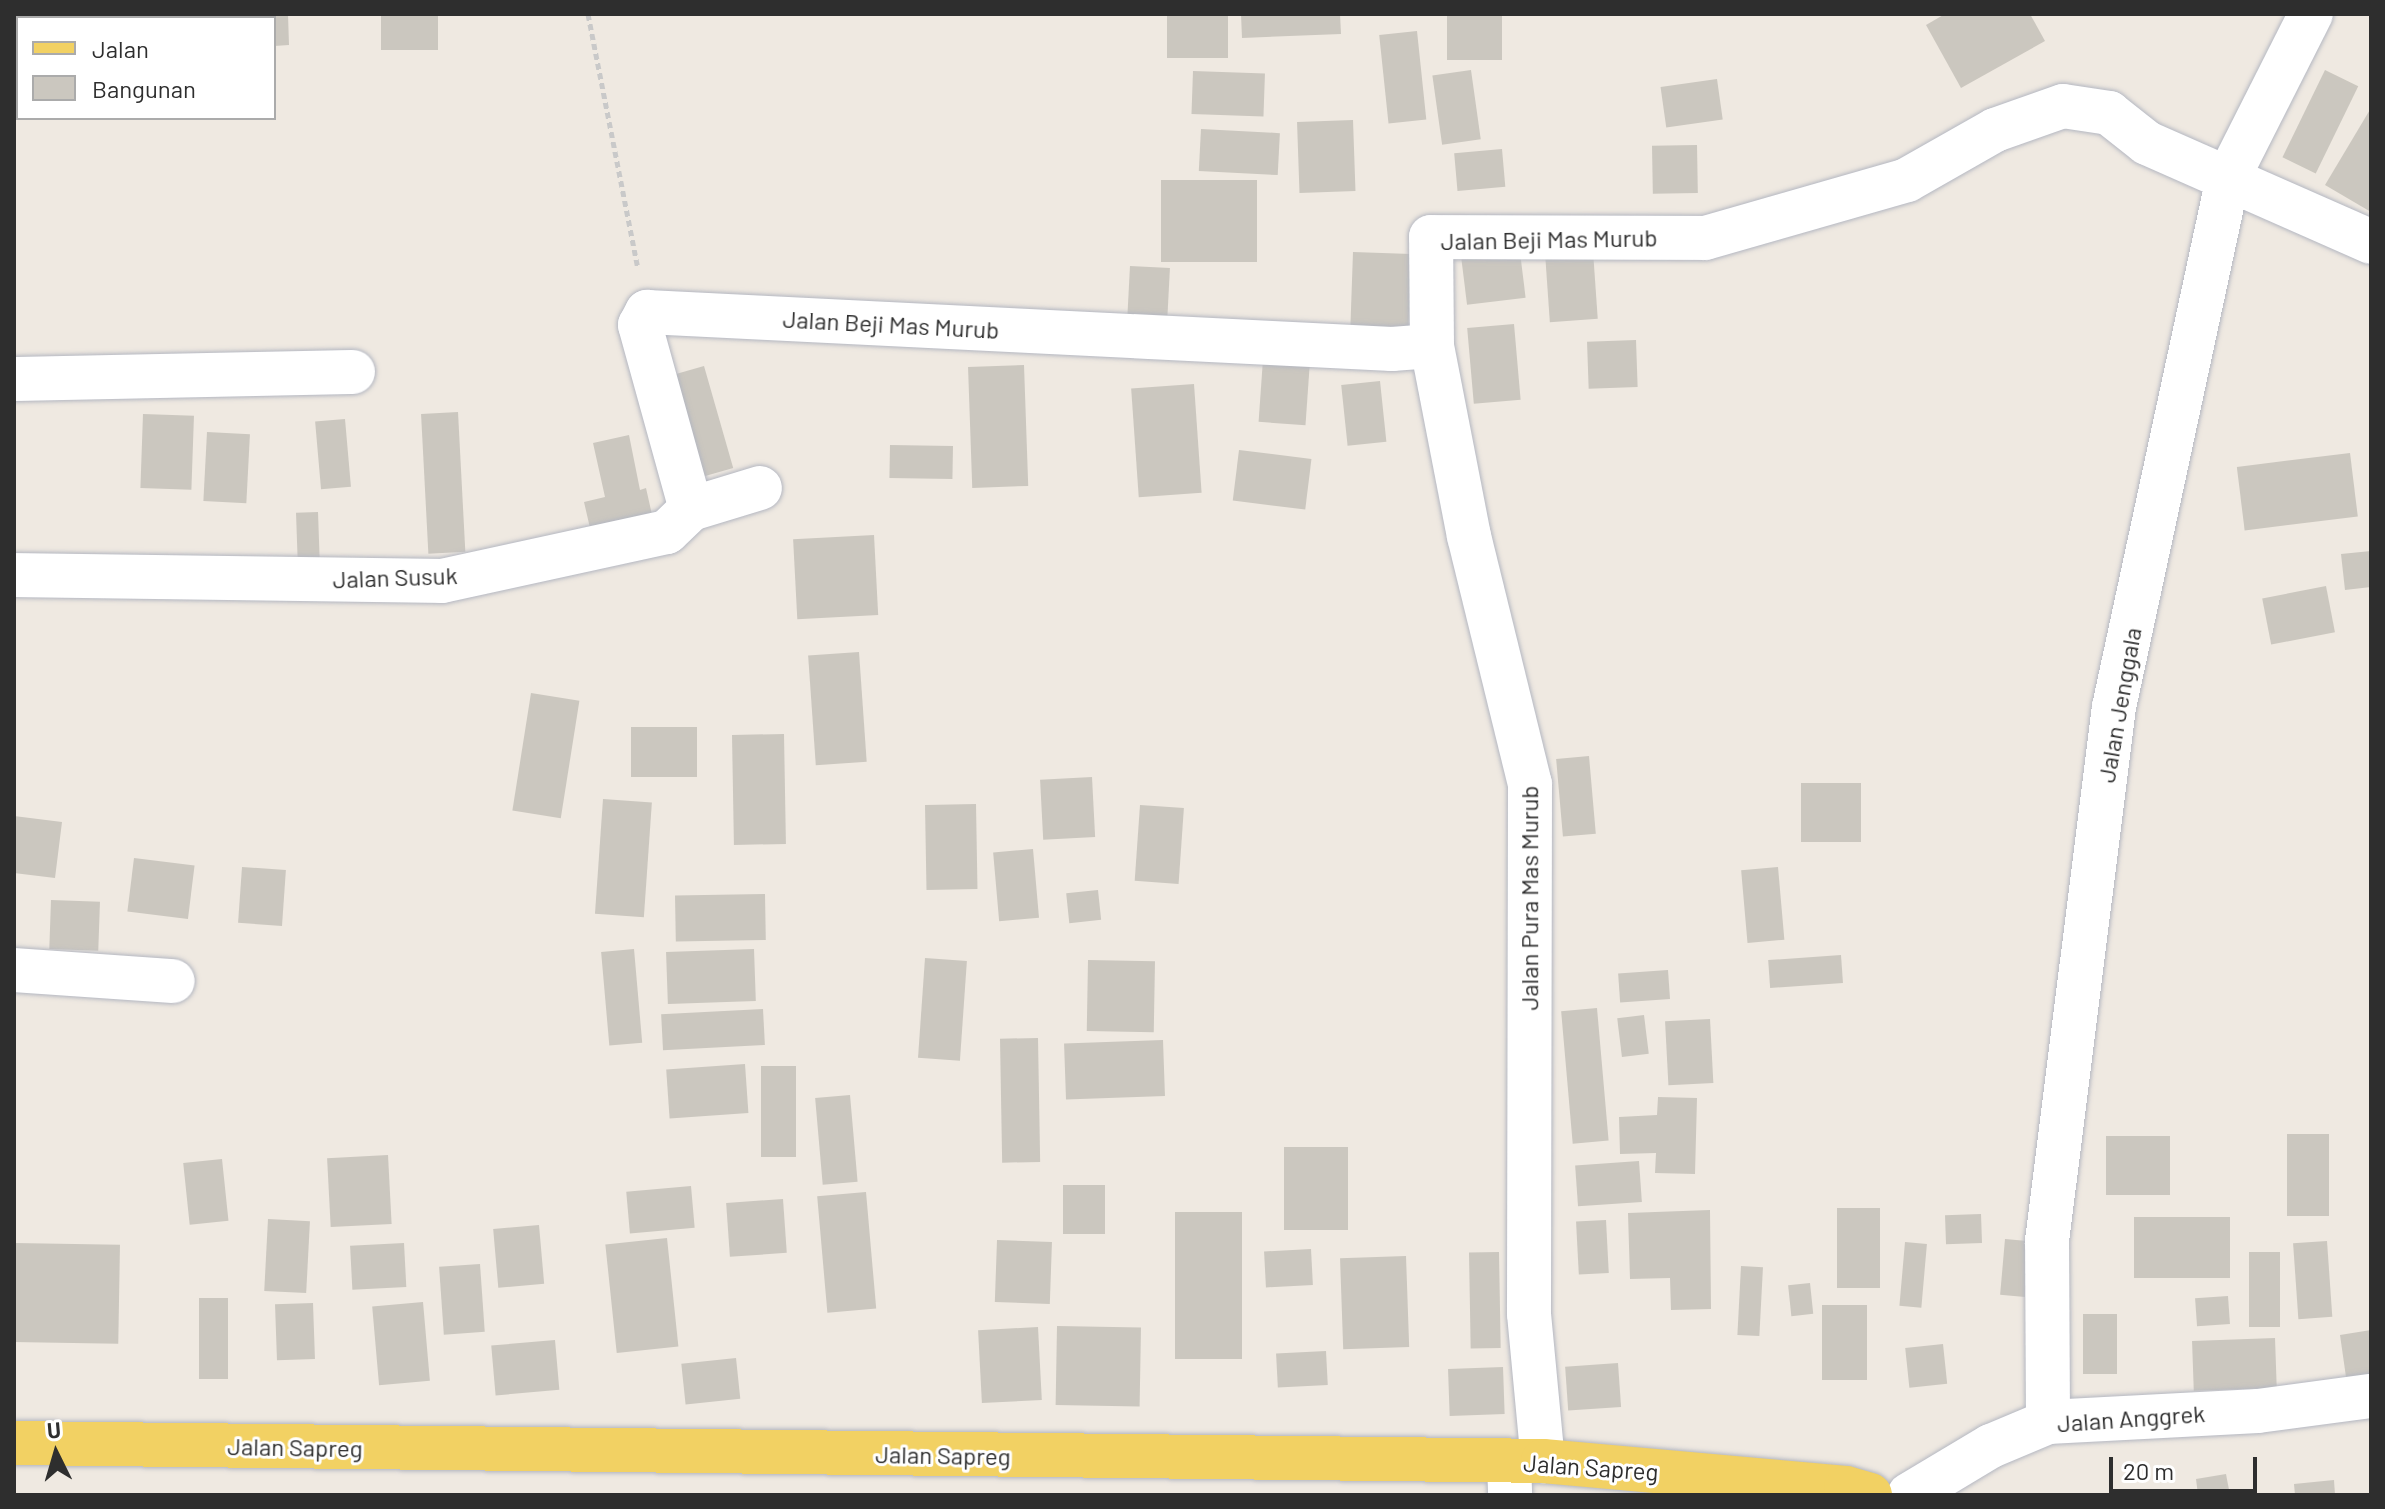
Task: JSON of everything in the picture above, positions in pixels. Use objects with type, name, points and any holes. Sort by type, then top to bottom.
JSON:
[{"type":"main road","name":"Jalan Sapreg","points":[[14,1443],[1521,1473],[1846,1488],[1870,1495]]},
{"type":"street","name":"Jalan Jenggala","points":[[2048,1422],[2047,1241],[2114,707],[2228,178],[2311,14]]},
{"type":"street","name":"Jalan Beji Mas Murub","points":[[647,312],[1392,349],[1432,346],[1431,237],[1705,238],[1907,180],[1995,130],[2063,106],[2109,113],[2147,143],[2228,178]]},
{"type":"street","points":[[2228,178],[2371,242]]},
{"type":"street","points":[[647,312],[640,325],[691,509]]},
{"type":"street","name":"Jalan Pura Mas Murub","points":[[1432,346],[1469,536],[1530,784],[1529,1314],[1521,1473]]},
{"type":"street","points":[[14,379],[353,372]]},
{"type":"street","name":"Jalan Susuk","points":[[14,575],[442,581],[667,532],[691,509],[760,488]]},
{"type":"street","points":[[14,970],[173,981]]},
{"type":"street","name":"Jalan Anggrek","points":[[1909,1495],[1991,1446],[2048,1422],[2258,1411],[2371,1396]]},
{"type":"path","points":[[588,14],[647,312]]},
{"type":"building","points":[[14,14],[40,14],[16,16],[16,34]]},
{"type":"building","points":[[262,14],[288,14],[289,45],[276,46],[276,16]]},
{"type":"building","points":[[381,14],[438,14],[438,50],[381,50]]},
{"type":"building","points":[[1167,14],[1228,14],[1228,58],[1167,58]]},
{"type":"building","points":[[1241,14],[1340,14],[1341,34],[1242,38]]},
{"type":"building","points":[[1447,14],[1502,14],[1502,60],[1447,60]]},
{"type":"building","points":[[1945,14],[2030,14],[2045,41],[1961,88],[1926,25]]},
{"type":"building","points":[[1417,31],[1426,120],[1389,123],[1379,35]]},
{"type":"building","points":[[1471,70],[1481,139],[1442,145],[1432,75]]},
{"type":"building","points":[[2325,70],[2358,86],[2316,173],[2282,157]]},
{"type":"building","points":[[1193,71],[1265,74],[1263,116],[1191,114]]},
{"type":"building","points":[[1717,79],[1723,120],[1666,128],[1661,87]]},
{"type":"building","points":[[2371,108],[2371,212],[2325,185]]},
{"type":"building","points":[[1353,120],[1355,191],[1300,193],[1297,122]]},
{"type":"building","points":[[1201,129],[1280,133],[1278,175],[1199,171]]},
{"type":"building","points":[[1697,145],[1698,193],[1653,194],[1652,146]]},
{"type":"building","points":[[1502,149],[1505,187],[1457,191],[1454,153]]},
{"type":"building","points":[[1161,180],[1257,180],[1257,262],[1161,262]]},
{"type":"building","points":[[1593,251],[1598,319],[1550,322],[1545,254]]},
{"type":"building","points":[[1353,252],[1411,254],[1408,340],[1350,338]]},
{"type":"building","points":[[1520,252],[1526,298],[1467,305],[1461,259]]},
{"type":"building","points":[[1130,266],[1170,268],[1167,330],[1127,328]]},
{"type":"building","points":[[1514,324],[1521,400],[1474,404],[1467,328]]},
{"type":"building","points":[[1636,340],[1638,387],[1589,389],[1587,342]]},
{"type":"building","points":[[1263,359],[1310,362],[1305,425],[1259,422]]},
{"type":"building","points":[[1024,365],[1028,486],[972,488],[968,367]]},
{"type":"building","points":[[704,366],[733,468],[695,479],[666,377]]},
{"type":"building","points":[[1380,381],[1386,442],[1348,446],[1341,385]]},
{"type":"building","points":[[1194,384],[1202,493],[1139,497],[1131,388]]},
{"type":"building","points":[[458,412],[465,552],[428,554],[421,414]]},
{"type":"building","points":[[143,414],[194,416],[191,490],[140,488]]},
{"type":"building","points":[[345,419],[351,487],[321,489],[315,422]]},
{"type":"building","points":[[207,432],[250,434],[246,503],[203,501]]},
{"type":"building","points":[[629,435],[640,490],[646,488],[655,528],[593,541],[584,502],[605,497],[593,443]]},
{"type":"building","points":[[890,445],[953,446],[952,479],[889,478]]},
{"type":"building","points":[[1239,450],[1311,459],[1305,510],[1233,501]]},
{"type":"building","points":[[2350,453],[2358,517],[2245,530],[2237,467]]},
{"type":"building","points":[[318,512],[320,564],[298,565],[296,513]]},
{"type":"building","points":[[874,535],[878,615],[797,619],[793,539]]},
{"type":"building","points":[[2371,551],[2371,587],[2345,590],[2341,554]]},
{"type":"building","points":[[2326,586],[2335,632],[2271,645],[2262,598]]},
{"type":"building","points":[[859,652],[867,762],[816,765],[808,656]]},
{"type":"building","points":[[531,693],[579,701],[561,818],[512,811]]},
{"type":"building","points":[[631,727],[697,727],[697,777],[631,777]]},
{"type":"building","points":[[784,734],[786,844],[734,845],[732,735]]},
{"type":"building","points":[[1589,756],[1596,834],[1563,837],[1556,759]]},
{"type":"building","points":[[1092,777],[1095,837],[1043,840],[1040,780]]},
{"type":"building","points":[[1801,783],[1861,783],[1861,842],[1801,842]]},
{"type":"building","points":[[603,799],[652,802],[644,917],[595,914]]},
{"type":"building","points":[[976,804],[977,889],[926,890],[925,805]]},
{"type":"building","points":[[1140,805],[1184,808],[1179,884],[1135,881]]},
{"type":"building","points":[[14,816],[62,822],[55,878],[14,873]]},
{"type":"building","points":[[1033,849],[1039,918],[999,921],[993,852]]},
{"type":"building","points":[[134,858],[195,865],[188,919],[127,912]]},
{"type":"building","points":[[242,867],[286,870],[282,926],[238,923]]},
{"type":"building","points":[[1778,867],[1784,940],[1748,943],[1741,870]]},
{"type":"building","points":[[1098,890],[1101,920],[1069,923],[1066,893]]},
{"type":"building","points":[[765,894],[766,940],[676,942],[675,896]]},
{"type":"building","points":[[51,900],[100,902],[98,951],[49,949]]},
{"type":"building","points":[[634,949],[642,1043],[609,1046],[601,952]]},
{"type":"building","points":[[754,949],[756,1001],[668,1004],[666,952]]},
{"type":"building","points":[[1841,955],[1843,983],[1770,988],[1768,960]]},
{"type":"building","points":[[925,958],[967,961],[960,1061],[918,1058]]},
{"type":"building","points":[[1088,960],[1155,961],[1154,1032],[1087,1031]]},
{"type":"building","points":[[1668,970],[1670,999],[1620,1002],[1618,973]]},
{"type":"building","points":[[1597,1008],[1609,1140],[1573,1144],[1561,1011]]},
{"type":"building","points":[[763,1009],[765,1045],[663,1050],[661,1014]]},
{"type":"building","points":[[1644,1015],[1649,1054],[1622,1057],[1617,1018]]},
{"type":"building","points":[[1710,1019],[1713,1083],[1668,1085],[1665,1021]]},
{"type":"building","points":[[1038,1038],[1040,1162],[1002,1163],[1000,1039]]},
{"type":"building","points":[[1163,1040],[1165,1096],[1066,1099],[1064,1043]]},
{"type":"building","points":[[745,1064],[748,1113],[670,1118],[666,1070]]},
{"type":"building","points":[[761,1066],[796,1066],[796,1157],[761,1157]]},
{"type":"building","points":[[850,1095],[858,1182],[823,1185],[815,1098]]},
{"type":"building","points":[[1658,1097],[1697,1098],[1695,1174],[1655,1173],[1656,1153],[1620,1154],[1619,1117],[1657,1115]]},
{"type":"building","points":[[2287,1134],[2329,1134],[2329,1216],[2287,1216]]},
{"type":"building","points":[[2106,1136],[2170,1136],[2170,1195],[2106,1195]]},
{"type":"building","points":[[1284,1147],[1348,1147],[1348,1230],[1284,1230]]},
{"type":"building","points":[[388,1155],[392,1224],[331,1227],[327,1158]]},
{"type":"building","points":[[222,1159],[228,1221],[190,1225],[183,1163]]},
{"type":"building","points":[[1639,1161],[1642,1202],[1578,1206],[1575,1165]]},
{"type":"building","points":[[1063,1185],[1105,1185],[1105,1234],[1063,1234]]},
{"type":"building","points":[[691,1186],[695,1228],[630,1234],[626,1192]]},
{"type":"building","points":[[866,1192],[876,1309],[827,1313],[817,1196]]},
{"type":"building","points":[[783,1199],[787,1253],[730,1257],[726,1203]]},
{"type":"building","points":[[1837,1208],[1880,1208],[1880,1288],[1837,1288]]},
{"type":"building","points":[[1710,1210],[1711,1309],[1671,1310],[1670,1278],[1630,1279],[1628,1213]]},
{"type":"building","points":[[1175,1212],[1242,1212],[1242,1359],[1175,1359]]},
{"type":"building","points":[[1981,1214],[1982,1243],[1946,1244],[1945,1215]]},
{"type":"building","points":[[2134,1217],[2230,1217],[2230,1278],[2134,1278]]},
{"type":"building","points":[[268,1219],[310,1221],[306,1293],[264,1291]]},
{"type":"building","points":[[1606,1220],[1609,1273],[1579,1274],[1576,1222]]},
{"type":"building","points":[[539,1225],[544,1284],[498,1288],[493,1229]]},
{"type":"building","points":[[667,1238],[678,1346],[617,1353],[605,1244]]},
{"type":"building","points":[[2005,1239],[2030,1241],[2025,1297],[2000,1295]]},
{"type":"building","points":[[997,1240],[1052,1242],[1050,1304],[995,1302]]},
{"type":"building","points":[[2327,1241],[2332,1317],[2298,1319],[2293,1243]]},
{"type":"building","points":[[1905,1242],[1927,1244],[1921,1308],[1899,1306]]},
{"type":"building","points":[[14,1243],[120,1245],[118,1344],[14,1342]]},
{"type":"building","points":[[404,1243],[406,1287],[352,1290],[350,1246]]},
{"type":"building","points":[[1311,1249],[1313,1285],[1266,1287],[1264,1251]]},
{"type":"building","points":[[1499,1252],[1501,1348],[1471,1349],[1469,1253]]},
{"type":"building","points":[[2249,1252],[2280,1252],[2280,1327],[2249,1327]]},
{"type":"building","points":[[1406,1256],[1409,1347],[1343,1349],[1340,1258]]},
{"type":"building","points":[[480,1264],[485,1332],[444,1335],[439,1267]]},
{"type":"building","points":[[1741,1266],[1763,1267],[1759,1336],[1737,1335]]},
{"type":"building","points":[[1810,1283],[1813,1314],[1791,1316],[1788,1285]]},
{"type":"building","points":[[2228,1296],[2230,1324],[2197,1326],[2195,1298]]},
{"type":"building","points":[[199,1298],[228,1298],[228,1379],[199,1379]]},
{"type":"building","points":[[423,1302],[430,1381],[379,1385],[372,1306]]},
{"type":"building","points":[[313,1303],[315,1359],[277,1360],[275,1304]]},
{"type":"building","points":[[1822,1305],[1867,1305],[1867,1380],[1822,1380]]},
{"type":"building","points":[[2083,1314],[2117,1314],[2117,1374],[2083,1374]]},
{"type":"building","points":[[1057,1326],[1141,1327],[1140,1406],[1056,1405]]},
{"type":"building","points":[[1038,1327],[1042,1400],[982,1403],[978,1330]]},
{"type":"building","points":[[2371,1330],[2371,1380],[2347,1384],[2340,1335]]},
{"type":"building","points":[[2275,1338],[2277,1388],[2194,1391],[2192,1341]]},
{"type":"building","points":[[555,1340],[559,1390],[496,1395],[491,1346]]},
{"type":"building","points":[[1943,1344],[1947,1384],[1909,1388],[1905,1348]]},
{"type":"building","points":[[1326,1351],[1328,1385],[1278,1388],[1276,1354]]},
{"type":"building","points":[[736,1358],[740,1399],[686,1405],[681,1364]]},
{"type":"building","points":[[1618,1363],[1621,1407],[1568,1411],[1565,1367]]},
{"type":"building","points":[[1503,1367],[1505,1414],[1450,1416],[1448,1369]]},
{"type":"building","points":[[2226,1474],[2230,1495],[2198,1495],[2196,1479]]},
{"type":"building","points":[[2334,1480],[2335,1495],[2295,1495],[2294,1484]]},
{"type":"building","points":[[2184,1490],[2184,1495],[2138,1493]]}]
